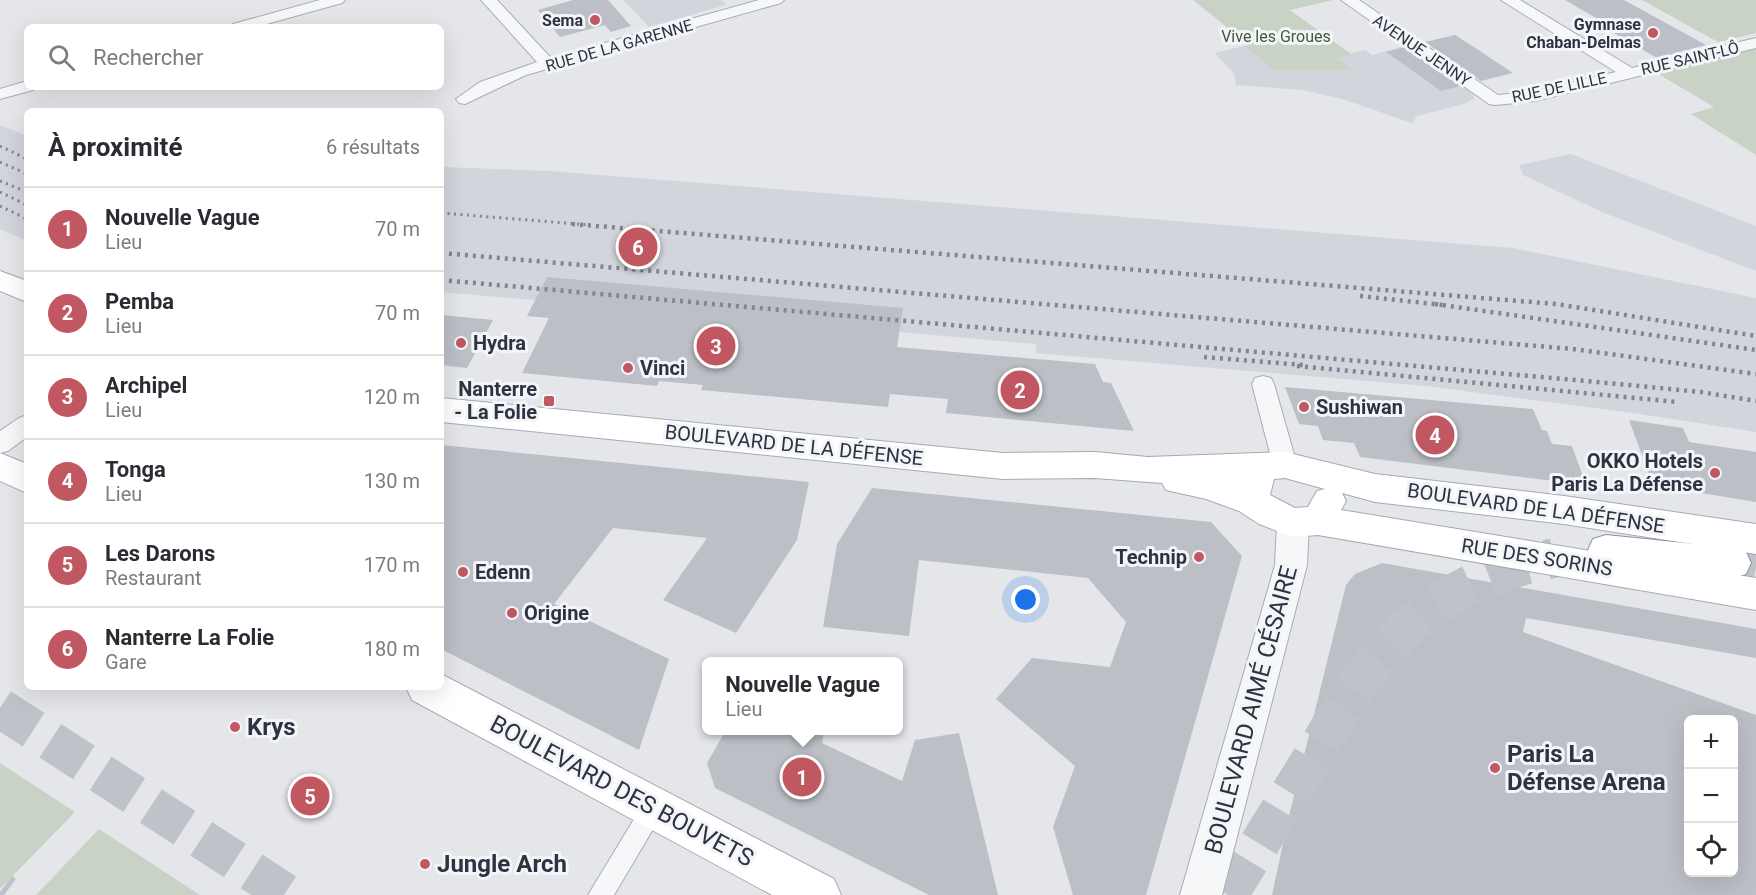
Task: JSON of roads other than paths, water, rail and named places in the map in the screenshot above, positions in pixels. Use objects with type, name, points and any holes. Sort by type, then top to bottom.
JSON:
[{"type":"main road","points":[[0,280],[24,291]]},
{"type":"main road","name":"BOULEVARD DE LA DÉFENSE","points":[[444,410],[1003,466],[1095,465],[1148,470],[1288,468],[1375,488],[1564,510],[1744,551]]},
{"type":"main road","points":[[0,466],[24,478]]},
{"type":"main road","points":[[1251,501],[1288,468],[1329,493],[1330,500],[1305,522]]},
{"type":"main road","name":"BOULEVARD DE LA DÉFENSE","points":[[1148,470],[1251,501],[1271,514],[1305,522]]},
{"type":"main road","name":"RUE DES SORINS","points":[[1305,522],[1756,594]]},
{"type":"main road","points":[[1606,550],[1744,551]]},
{"type":"main road","name":"BOULEVARD DES BOUVETS","points":[[432,690],[818,895]]},
{"type":"street","points":[[250,24],[337,0]]},
{"type":"street","points":[[489,0],[548,64]]},
{"type":"street","name":"AVENUE JENNY","points":[[1349,0],[1495,100]]},
{"type":"street","points":[[1509,0],[1626,73]]},
{"type":"street","name":"RUE DE LA GARENNE","points":[[465,99],[486,86],[520,72],[771,1]]},
{"type":"street","name":"RUE SAINT-LÔ","points":[[1626,73],[1756,43]]},
{"type":"street","name":"RUE DE LILLE","points":[[1495,100],[1535,96],[1626,73]]},
{"type":"street","points":[[0,94],[24,87]]},
{"type":"street","points":[[1263,384],[1288,468]]},
{"type":"street","points":[[0,444],[24,426]]},
{"type":"street","name":"BOULEVARD AIMÉ CÉSAIRE","points":[[1201,895],[1305,522]]},
{"type":"street","points":[[600,895],[653,809]]},
{"type":"tunnel","points":[[1228,895],[1351,693],[1397,637],[1442,600],[1467,586],[1523,565],[1554,558]]},
{"type":"tunnel","points":[[1733,563],[1756,568]]},
{"type":"tunnel","points":[[0,708],[288,895]]},
{"type":"tunnel","points":[[0,892],[4,895]]},
{"type":"railway","points":[[0,146],[24,158]]},
{"type":"railway","points":[[0,162],[24,173]]},
{"type":"railway","points":[[0,181],[24,191]]},
{"type":"railway","points":[[0,192],[24,204]]},
{"type":"railway","points":[[0,206],[24,218]]},
{"type":"railway","points":[[444,213],[590,225]]},
{"type":"railway","points":[[572,224],[1556,304],[1756,336]]},
{"type":"railway","points":[[444,253],[1573,349],[1756,374]]},
{"type":"railway","points":[[444,280],[1586,381],[1701,392],[1756,401]]},
{"type":"railway","points":[[1360,296],[1439,305]]},
{"type":"railway","points":[[1439,305],[1443,305]]},
{"type":"railway","points":[[1439,305],[1756,350]]},
{"type":"railway","points":[[1204,357],[1303,365]]},
{"type":"railway","points":[[1297,366],[1678,402]]},
{"type":"place","name":"Sema","points":[[595,20]]},
{"type":"place","name":"Gymnase Chaban-Delmas","points":[[1653,33]]},
{"type":"place","name":"Nanterre La Folie","points":[[638,247]]},
{"type":"place","name":"Hydra","points":[[461,343]]},
{"type":"place","name":"Archipel","points":[[716,346]]},
{"type":"place","name":"Vinci","points":[[628,368]]},
{"type":"place","name":"Pemba","points":[[1020,390]]},
{"type":"place","name":"Nanterre - La Folie","points":[[549,401]]},
{"type":"place","name":"Sushiwan","points":[[1304,407]]},
{"type":"place","name":"Tonga","points":[[1435,435]]},
{"type":"place","name":"OKKO Hotels Paris La Défense","points":[[1715,473]]},
{"type":"place","name":"Technip","points":[[1199,557]]},
{"type":"place","name":"Edenn","points":[[463,572]]},
{"type":"place","name":"Origine","points":[[512,613]]},
{"type":"place","name":"Krys","points":[[235,727]]},
{"type":"place","name":"Paris La Défense Arena","points":[[1495,768]]},
{"type":"place","name":"Nouvelle Vague","points":[[802,777]]},
{"type":"place","name":"Les Darons","points":[[310,796]]},
{"type":"place","name":"Jungle Arch","points":[[425,864]]},
{"type":"park label","name":"Vive les Groues","points":[[1276,36]]}]
